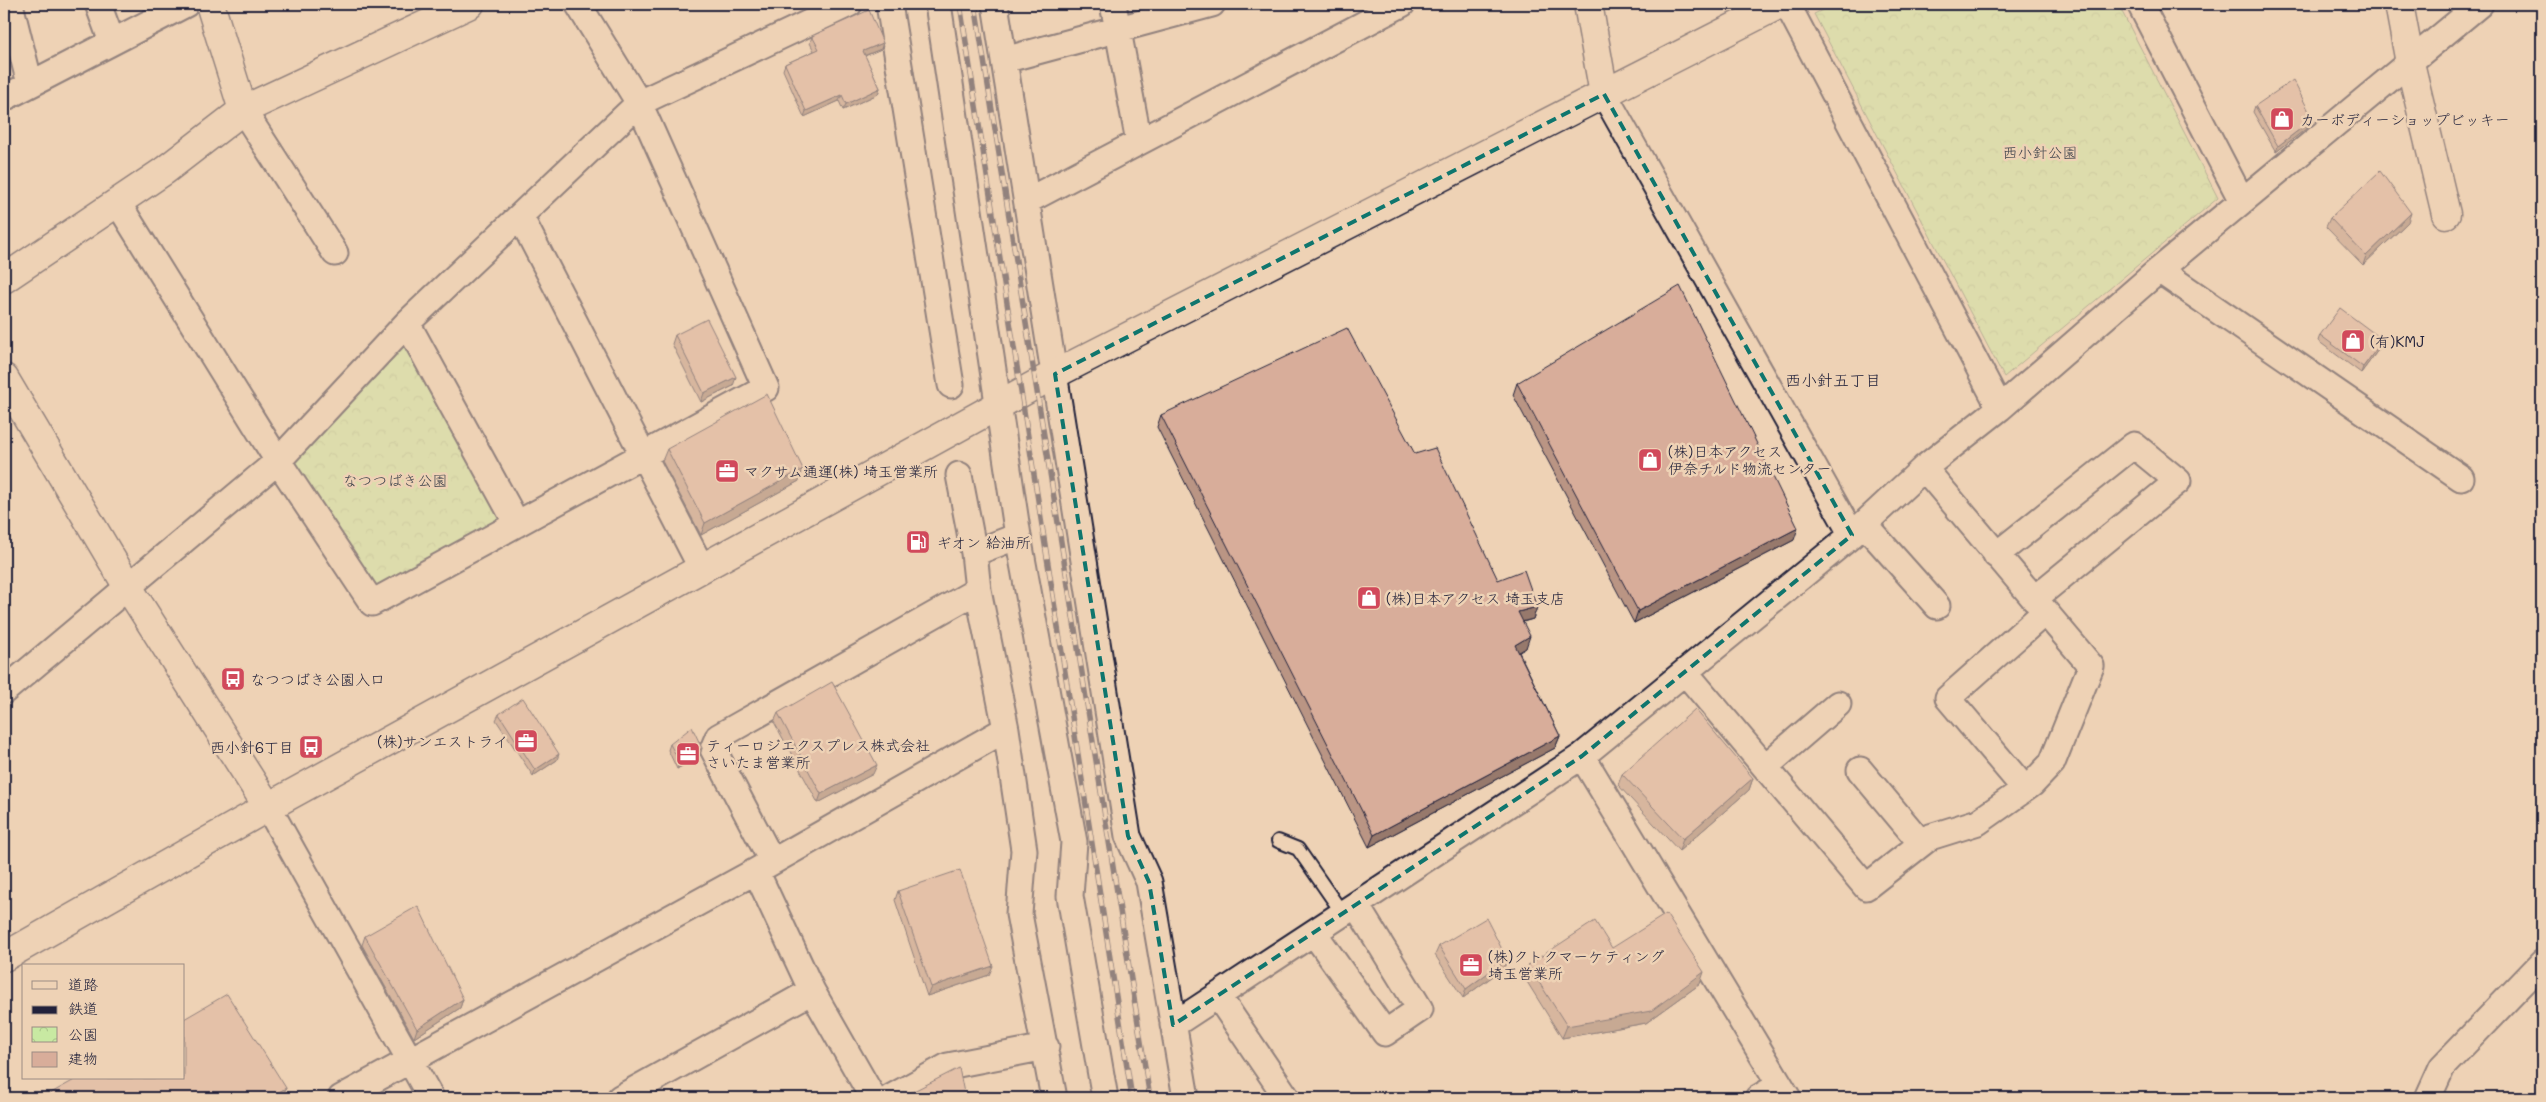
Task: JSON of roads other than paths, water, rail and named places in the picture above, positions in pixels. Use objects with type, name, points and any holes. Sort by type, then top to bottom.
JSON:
[{"type":"street","points":[[10,4],[30,84]]},
{"type":"street","points":[[98,4],[112,42]]},
{"type":"street","points":[[4,98],[186,4]]},
{"type":"street","points":[[210,4],[243,110],[335,253]]},
{"type":"street","points":[[4,280],[118,203],[243,110],[470,4]]},
{"type":"street","points":[[118,203],[278,461],[372,603],[766,388],[639,102],[578,4]]},
{"type":"street","points":[[4,691],[278,461],[407,323],[639,102],[849,4]]},
{"type":"street","points":[[889,4],[951,385]]},
{"type":"street","points":[[938,4],[1018,536],[1074,842],[1070,896],[1105,1098]]},
{"type":"street","points":[[995,4],[1128,836],[1150,882],[1186,1098]]},
{"type":"street","points":[[1113,4],[1139,142]]},
{"type":"street","points":[[1004,60],[1212,4]]},
{"type":"street","points":[[1027,201],[1402,4]]},
{"type":"street","points":[[1588,4],[1604,94],[1858,530],[1937,606]]},
{"type":"street","points":[[4,957],[268,807],[701,567],[1055,374],[1780,4]]},
{"type":"street","points":[[1787,4],[2000,408]]},
{"type":"street","points":[[2140,4],[2242,201]]},
{"type":"street","points":[[2399,4],[2410,63],[2446,214]]},
{"type":"street","points":[[1173,1025],[1582,756],[1858,530],[1924,468],[2000,408],[2159,270],[2480,4]]},
{"type":"street","points":[[520,216],[701,567]]},
{"type":"street","points":[[2159,270],[2461,478]]},
{"type":"street","points":[[407,323],[517,524]]},
{"type":"street","points":[[4,378],[128,587],[268,807],[430,1098]]},
{"type":"street","points":[[1996,555],[2134,445],[2178,481],[2039,606],[1948,698],[2025,789]]},
{"type":"street","points":[[1685,672],[1866,887],[1930,837],[1978,822],[2025,789],[2052,763],[2091,666],[1924,468]]},
{"type":"street","points":[[958,475],[974,553],[978,590],[1006,729],[1024,850],[1019,914],[1046,1047],[1054,1098]]},
{"type":"street","points":[[974,553],[1018,536]]},
{"type":"street","points":[[873,1098],[812,991],[764,866],[713,749],[718,737],[978,590]]},
{"type":"street","points":[[1765,767],[1838,704]]},
{"type":"street","points":[[341,1098],[764,866],[1006,729]]},
{"type":"street","points":[[1582,756],[1784,1092],[1758,1098]]},
{"type":"street","points":[[1860,770],[1922,844]]},
{"type":"street","points":[[1314,933],[1385,1033],[1420,1009],[1350,909]]},
{"type":"street","points":[[2428,1098],[2442,1067],[2542,963]]},
{"type":"street","points":[[620,1098],[812,991]]},
{"type":"street","points":[[1218,996],[1287,1098]]},
{"type":"street","points":[[890,1098],[948,1066],[1046,1047]]},
{"type":"lane","points":[[1278,841],[1298,849],[1350,909]]},
{"type":"railway","points":[[960,4],[1132,1098]]},
{"type":"railway","points":[[975,4],[1150,1098]]},
{"type":"place","name":"カーボディーショップビッキー","points":[[2282,119]]},
{"type":"place","name":"(有)KMJ","points":[[2353,341]]},
{"type":"place","name":"(株)日本アクセス 伊奈チルド物流センター","points":[[1650,460]]},
{"type":"place","name":"マクサム通運(株) 埼玉営業所","points":[[727,471]]},
{"type":"place","name":"ギオン 給油所","points":[[918,542]]},
{"type":"place","name":"(株)日本アクセス 埼玉支店","points":[[1369,598]]},
{"type":"place","name":"なつつばき公園入口","points":[[233,679]]},
{"type":"place","name":"(株)サンエストライ","points":[[526,741]]},
{"type":"place","name":"西小針6丁目","points":[[311,747]]},
{"type":"place","name":"ティーロジエクスプレス株式会社 さいたま営業所","points":[[688,754]]},
{"type":"place","name":"(株)クトクマーケティング 埼玉営業所","points":[[1471,965]]},
{"type":"district","name":"西小針五丁目","points":[[1833,379]]},
{"type":"park label","name":"西小針公園","points":[[2040,152]]},
{"type":"park label","name":"なつつばき公園","points":[[395,480]]}]
